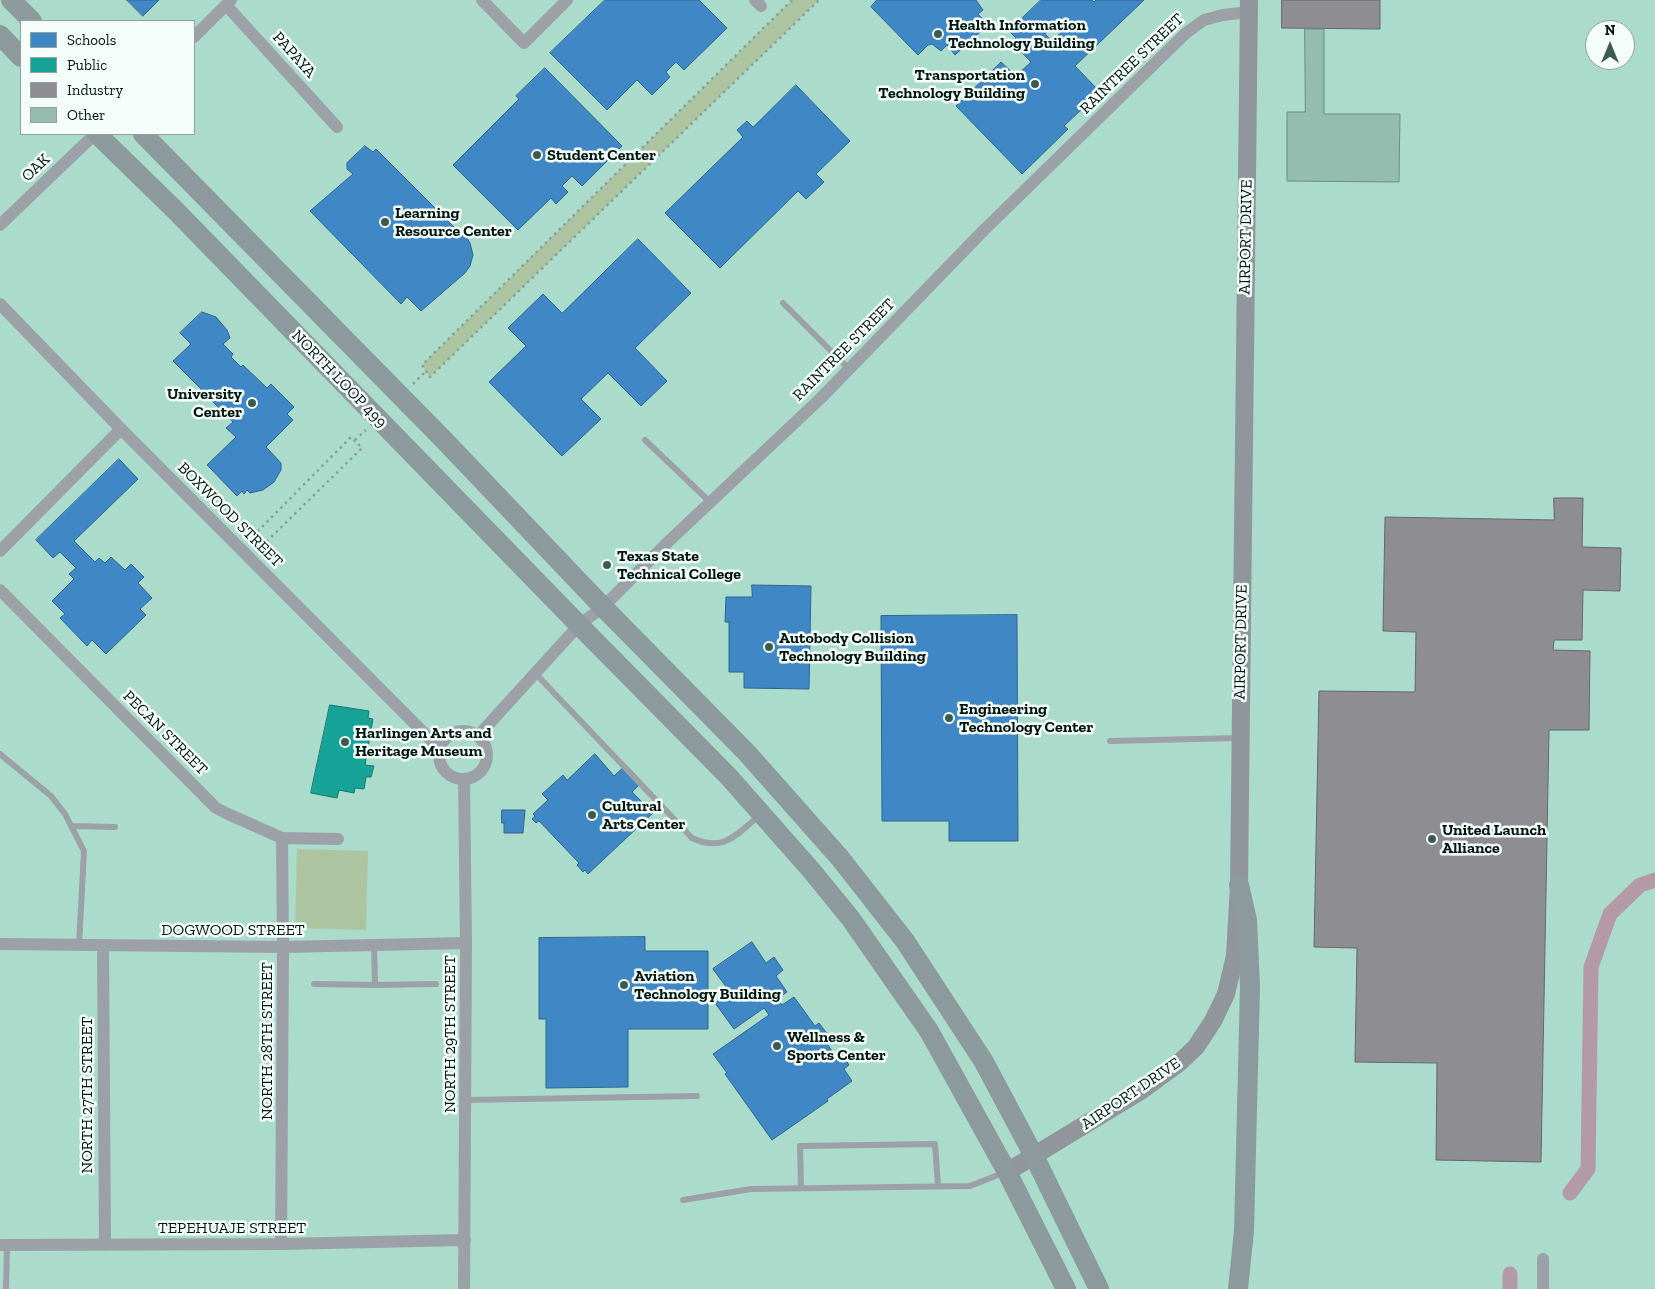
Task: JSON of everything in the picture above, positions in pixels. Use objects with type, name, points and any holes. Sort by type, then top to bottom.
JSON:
[{"type":"main road","points":[[11,0],[31,20]]},
{"type":"main road","points":[[0,35],[20,56]]},
{"type":"main road","name":"NORTH LOOP 499","points":[[97,135],[182,218],[729,776],[851,919],[921,1019],[1007,1172],[1066,1289]]},
{"type":"main road","name":"NORTH LOOP 499","points":[[143,135],[437,433],[603,607],[747,753],[840,858],[905,941],[984,1062],[1034,1156],[1099,1289]]},
{"type":"main road","points":[[1238,1289],[1244,1231],[1250,987],[1247,920],[1239,885]]},
{"type":"street","points":[[482,0],[524,43],[567,0]]},
{"type":"street","points":[[195,35],[228,3]]},
{"type":"street","name":"PAPAYA","points":[[228,3],[338,127]]},
{"type":"street","name":"RAINTREE STREET","points":[[478,736],[579,625],[603,607],[849,369],[983,231],[1186,33],[1204,20],[1249,6]]},
{"type":"street","name":"AIRPORT DRIVE","points":[[1007,1172],[1142,1090],[1179,1063],[1196,1047],[1213,1021],[1226,994],[1235,956],[1239,885],[1249,6]]},
{"type":"street","name":"OAK","points":[[0,225],[95,135]]},
{"type":"street","name":"BOXWOOD STREET","points":[[0,304],[121,429],[439,748]]},
{"type":"street","points":[[0,551],[121,429]]},
{"type":"street","name":"PECAN STREET","points":[[0,590],[216,808],[282,838],[338,839]]},
{"type":"street","points":[[467,731],[478,736],[485,745],[487,757],[484,768],[475,776],[464,780],[452,778],[443,770],[438,760],[439,748],[445,738],[455,732],[467,731]]},
{"type":"street","name":"NORTH 29TH STREET","points":[[464,780],[466,943],[464,1289]]},
{"type":"street","name":"NORTH 28TH STREET","points":[[281,1244],[284,947],[282,838]]},
{"type":"street","name":"DOGWOOD STREET","points":[[0,944],[284,947],[466,943]]},
{"type":"street","name":"NORTH 27TH STREET","points":[[103,945],[104,1245]]},
{"type":"street","name":"TEPEHUAJE STREET","points":[[3,1245],[281,1244],[465,1240]]},
{"type":"street","points":[[1543,1259],[1543,1289]]},
{"type":"lane","points":[[783,303],[849,369]]},
{"type":"lane","points":[[645,440],[710,502]]},
{"type":"lane","points":[[535,673],[692,838],[703,843],[725,842],[733,838],[762,814]]},
{"type":"lane","points":[[1110,741],[1240,738]]},
{"type":"lane","points":[[0,754],[51,796],[65,814],[84,851],[79,945]]},
{"type":"lane","points":[[71,826],[115,827]]},
{"type":"lane","points":[[374,945],[375,985]]},
{"type":"lane","points":[[314,984],[436,984]]},
{"type":"lane","points":[[466,1100],[697,1096]]},
{"type":"lane","points":[[801,1188],[800,1146],[936,1144],[938,1186]]},
{"type":"lane","points":[[683,1200],[751,1189],[970,1186],[1007,1172]]},
{"type":"lane","points":[[3,1245],[6,1289]]},
{"type":"path","points":[[792,0],[422,365],[430,377],[819,0]]},
{"type":"path","points":[[238,546],[257,532],[352,437],[362,448],[250,558]]},
{"type":"green space","points":[[792,0],[819,0],[430,377],[422,365]]},
{"type":"green space","points":[[297,849],[368,851],[366,930],[295,928]]},
{"type":"building: Schools","points":[[127,0],[159,0],[143,16]]},
{"type":"building: Schools","points":[[605,0],[699,0],[727,28],[684,70],[676,62],[666,72],[670,77],[652,95],[637,80],[607,110],[550,53]]},
{"type":"building: Schools","name":"Health Information Technology Building","points":[[877,0],[976,0],[983,10],[978,14],[988,25],[955,55],[947,45],[941,51],[932,44],[928,45],[918,55],[871,7]]},
{"type":"building: Schools","name":"Transportation Technology Building","points":[[1041,0],[1092,0],[1094,2],[1096,0],[1144,0],[1075,66],[1100,92],[1064,126],[1068,129],[1022,174],[956,106],[1001,62],[1016,76],[1031,62],[1012,42],[1016,38],[1009,31]],"holes":[[[1060,20],[1067,27],[1052,41],[1045,34]]]},
{"type":"building: Schools","name":"Student Center","points":[[545,68],[622,146],[582,186],[572,176],[562,186],[568,192],[556,204],[551,198],[518,230],[453,165],[519,99],[516,96]]},
{"type":"building: Schools","points":[[796,85],[850,141],[816,174],[824,182],[806,199],[798,191],[720,268],[665,213],[743,137],[737,130],[747,121],[753,127]]},
{"type":"building: Schools","name":"Learning Resource Center","points":[[365,146],[373,152],[376,149],[462,235],[464,233],[470,243],[473,255],[470,266],[465,273],[421,311],[407,297],[401,304],[310,211],[353,174],[347,169],[347,163]]},
{"type":"building: Schools","points":[[638,239],[691,293],[635,348],[667,381],[641,406],[608,373],[581,399],[601,419],[562,456],[489,382],[526,346],[508,328],[543,294],[562,313]]},
{"type":"building: Schools","name":"University Center","points":[[202,312],[216,317],[227,330],[230,338],[223,344],[233,354],[231,357],[241,367],[243,365],[267,388],[271,384],[294,407],[287,414],[293,420],[266,447],[281,463],[281,470],[274,482],[263,490],[250,493],[247,490],[244,494],[242,491],[237,496],[207,465],[236,437],[226,428],[233,422],[209,398],[199,391],[201,389],[173,361],[191,344],[180,333]]},
{"type":"building: Schools","points":[[119,459],[138,479],[74,541],[95,562],[99,558],[105,563],[111,557],[125,570],[131,564],[144,577],[138,583],[152,598],[140,609],[146,615],[106,654],[92,640],[87,646],[60,618],[65,614],[52,601],[74,579],[69,574],[76,568],[60,552],[53,558],[36,540]]},
{"type":"building: Schools","name":"Autobody Collision Technology Building","points":[[752,585],[811,586],[809,689],[744,688],[744,672],[729,672],[729,622],[725,622],[726,597],[752,597]]},
{"type":"building: Schools","name":"Engineering Technology Center","points":[[1017,615],[1018,841],[949,841],[949,821],[882,821],[881,616]]},
{"type":"building: Schools","name":"Cultural Arts Center","points":[[595,754],[614,776],[626,765],[642,782],[632,792],[653,813],[588,874],[585,870],[583,872],[577,865],[579,863],[539,821],[536,823],[532,819],[535,816],[533,814],[548,800],[542,794],[563,775],[567,780]]},
{"type":"building: Schools","points":[[502,810],[525,810],[523,833],[504,833]]},
{"type":"building: Schools","name":"Aviation Technology Building","points":[[645,937],[645,951],[708,951],[708,1029],[628,1029],[628,1087],[546,1088],[546,1019],[539,1019],[539,938]]},
{"type":"building: Schools","name":"Wellness & Sports Center","points":[[752,942],[766,963],[774,957],[783,970],[776,976],[787,992],[777,999],[782,1005],[794,997],[815,1026],[819,1023],[828,1035],[823,1038],[836,1057],[841,1053],[849,1065],[844,1069],[852,1081],[827,1099],[828,1101],[772,1140],[713,1054],[769,1015],[764,1008],[734,1029],[715,1003],[730,992],[713,969]]},
{"type":"building: Public","name":"Harlingen Arts and Heritage Museum","points":[[330,705],[369,711],[368,718],[373,719],[365,765],[374,766],[371,777],[366,777],[364,789],[355,788],[354,793],[339,790],[337,798],[311,793]]},
{"type":"building: Industry","points":[[1282,0],[1380,0],[1380,29],[1282,28]]},
{"type":"building: Industry","name":"United Launch Alliance","points":[[1554,498],[1583,498],[1582,547],[1621,548],[1620,591],[1583,590],[1582,640],[1554,640],[1553,650],[1590,651],[1589,730],[1549,730],[1541,1162],[1436,1160],[1437,1063],[1355,1062],[1357,948],[1314,947],[1319,691],[1415,692],[1416,632],[1383,631],[1385,517],[1554,520]]},
{"type":"building: Other","points":[[1305,29],[1324,29],[1324,114],[1400,114],[1399,182],[1287,181],[1287,112],[1305,112]]},
{"type":"waterway","points":[[1570,1193],[1588,1169],[1591,967],[1610,914],[1640,885],[1655,880]]},
{"type":"waterway","points":[[1510,1274],[1510,1289]]},
{"type":"place","name":"Health Information Technology Building","points":[[938,34]]},
{"type":"place","name":"Transportation Technology Building","points":[[1035,84]]},
{"type":"place","name":"Student Center","points":[[537,155]]},
{"type":"place","name":"Learning Resource Center","points":[[385,222]]},
{"type":"place","name":"University Center","points":[[252,403]]},
{"type":"place","name":"Texas State Technical College","points":[[607,565]]},
{"type":"place","name":"Autobody Collision Technology Building","points":[[769,647]]},
{"type":"place","name":"Engineering Technology Center","points":[[949,718]]},
{"type":"place","name":"Harlingen Arts and Heritage Museum","points":[[345,742]]},
{"type":"place","name":"Cultural Arts Center","points":[[592,815]]},
{"type":"place","name":"United Launch Alliance","points":[[1432,839]]},
{"type":"place","name":"Aviation Technology Building","points":[[624,985]]},
{"type":"place","name":"Wellness & Sports Center","points":[[777,1046]]}]
